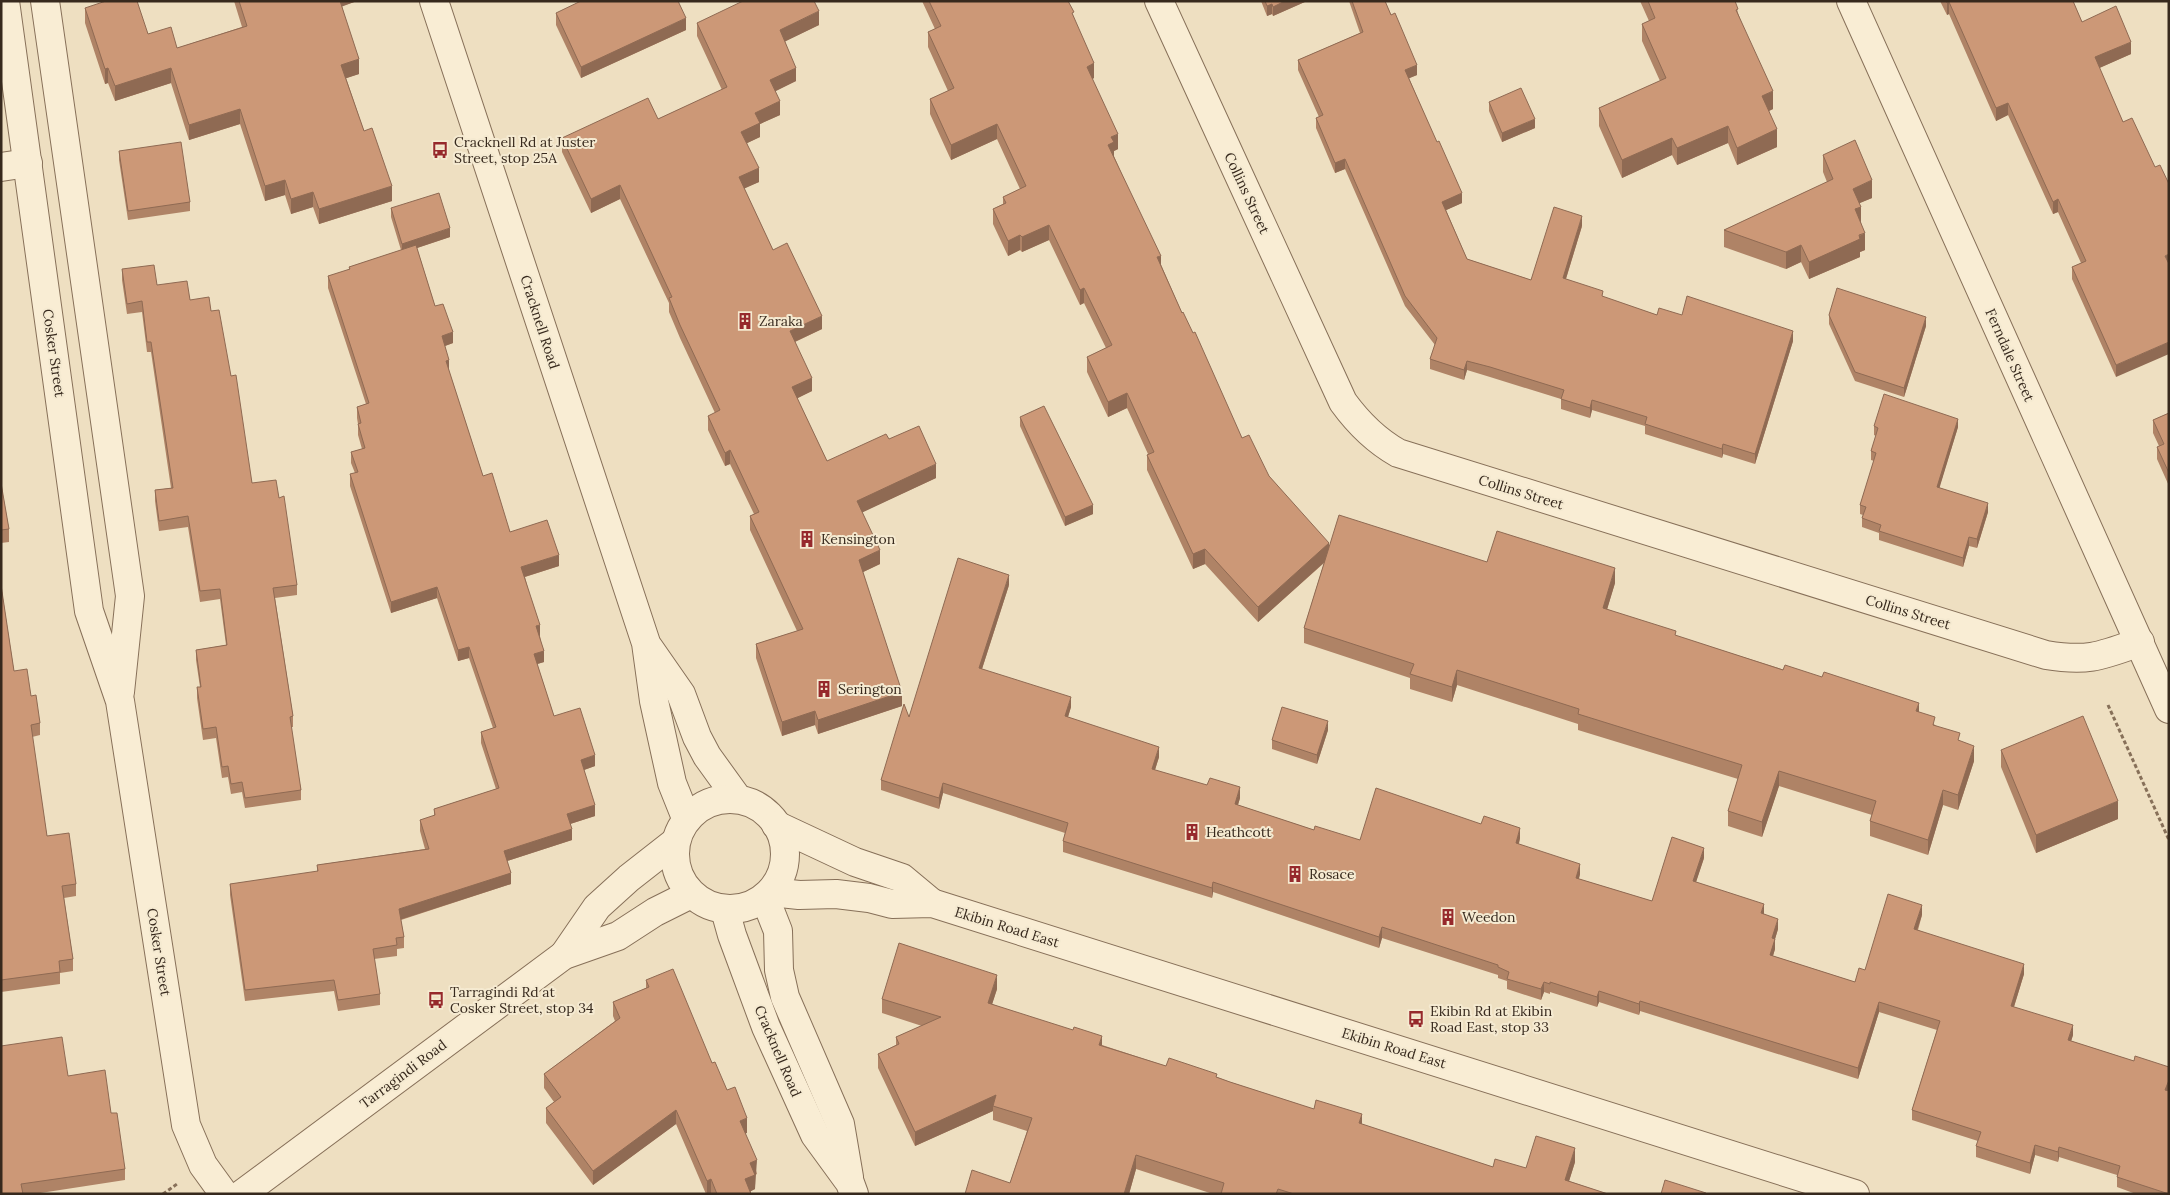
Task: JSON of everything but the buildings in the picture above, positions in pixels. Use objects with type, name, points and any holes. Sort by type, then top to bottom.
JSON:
[{"type":"street","name":"Cosker Street","points":[[5,1],[89,611],[120,701],[186,1125],[203,1165],[224,1194]]},
{"type":"street","name":"Cosker Street","points":[[45,1],[130,596],[120,701]]},
{"type":"street","name":"Cracknell Road","points":[[434,1],[646,643],[654,701],[681,830]]},
{"type":"street","name":"Collins Street","points":[[1159,1],[1343,402],[1367,431],[1383,445],[1398,453],[2046,655],[2068,659],[2088,659],[2140,642]]},
{"type":"street","name":"Ferndale Street","points":[[1851,1],[2169,709]]},
{"type":"street","points":[[1,167],[28,163]]},
{"type":"street","name":"Cracknell Road","points":[[646,643],[681,694],[697,737],[707,756],[738,799]]},
{"type":"street","points":[[719,799],[738,799],[753,804],[767,812],[784,841],[785,859],[781,876],[768,895],[739,909],[725,910],[706,905],[690,894],[680,879],[674,861],[681,830],[701,806],[719,799]]},
{"type":"street","name":"Ekibin Road East","points":[[776,825],[855,862],[902,878],[932,903]]},
{"type":"street","name":"Tarragindi Road","points":[[564,955],[597,907],[681,830]]},
{"type":"street","name":"Tarragindi Road","points":[[242,1194],[564,955],[618,936],[654,912],[690,894]]},
{"type":"street","name":"Ekibin Road East","points":[[768,895],[836,894],[869,898],[892,904],[932,903],[1855,1194]]},
{"type":"street","name":"Cracknell Road","points":[[768,895],[778,931],[779,970],[785,997],[840,1124],[852,1188]]},
{"type":"street","name":"Cracknell Road","points":[[725,910],[732,935],[773,1044],[815,1136],[852,1188]]},
{"type":"path","points":[[2108,705],[2169,840]]},
{"type":"place","name":"Cracknell Rd at Juster Street, stop 25A","points":[[440,150]]},
{"type":"place","name":"Zaraka","points":[[745,321]]},
{"type":"place","name":"Kensington","points":[[807,539]]},
{"type":"place","name":"Serington","points":[[824,689]]},
{"type":"place","name":"Heathcott","points":[[1192,832]]},
{"type":"place","name":"Rosace","points":[[1295,874]]},
{"type":"place","name":"Weedon","points":[[1448,917]]},
{"type":"place","name":"Tarragindi Rd at Cosker Street, stop 34","points":[[436,1000]]},
{"type":"place","name":"Ekibin Rd at Ekibin Road East, stop 33","points":[[1416,1019]]}]
